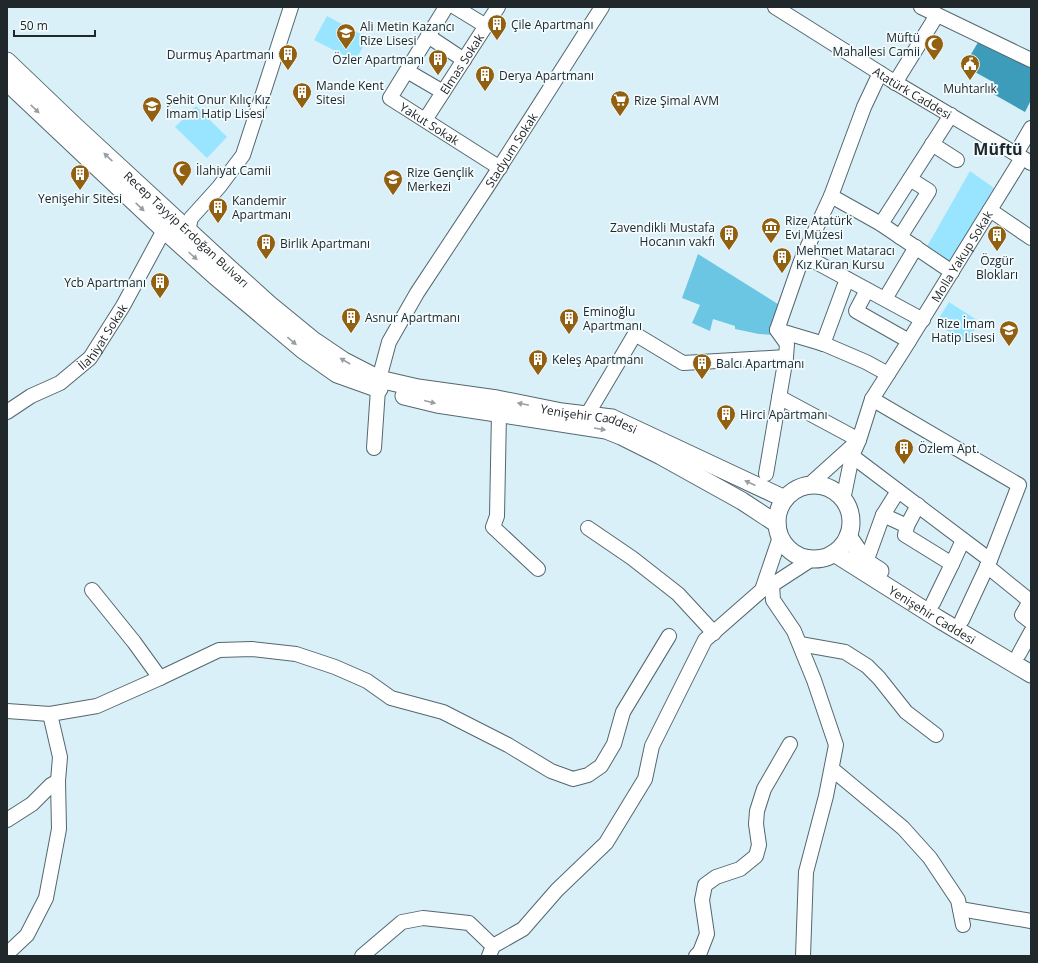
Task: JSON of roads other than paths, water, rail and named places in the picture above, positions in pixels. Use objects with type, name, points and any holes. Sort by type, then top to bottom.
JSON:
[{"type":"main road","name":"Recep Tayyip Erdoğan Bulvarı","points":[[7,61],[188,231],[270,304],[313,340],[379,384]]},
{"type":"main road","name":"Recep Tayyip Erdoğan Bulvarı","points":[[7,82],[164,230],[215,276],[303,350],[337,374],[379,384]]},
{"type":"main road","name":"Yenişehir Caddesi","points":[[379,384],[437,404],[606,430],[661,456],[742,501],[779,531]]},
{"type":"main road","name":"Yenişehir Caddesi","points":[[379,384],[497,398],[562,412],[612,418],[785,499]]},
{"type":"main road","points":[[808,486],[821,486],[834,491],[844,500],[850,512],[851,525],[848,536],[842,546],[834,554],[824,558],[812,559],[799,556],[788,548],[779,531],[779,511],[785,499],[795,490],[808,486]]},
{"type":"main road","name":"Yenişehir Caddesi","points":[[848,536],[866,562],[1025,658]]},
{"type":"main road","name":"Yenişehir Caddesi","points":[[834,554],[1031,674]]},
{"type":"street","points":[[188,231],[191,218],[219,187],[243,155],[292,7]]},
{"type":"street","name":"Yakut Sokak","points":[[446,7],[390,98],[500,168]]},
{"type":"street","points":[[456,7],[486,26]]},
{"type":"street","name":"Elmas Sokak","points":[[425,120],[498,7]]},
{"type":"street","name":"Stadyum Sokak","points":[[374,448],[379,384],[389,342],[417,293],[500,168],[602,7]]},
{"type":"street","name":"Atatürk Caddesi","points":[[775,7],[880,74],[1023,158]]},
{"type":"street","points":[[921,7],[1031,60]]},
{"type":"street","points":[[895,83],[937,15]]},
{"type":"street","points":[[428,36],[464,60]]},
{"type":"street","points":[[407,71],[443,92]]},
{"type":"street","points":[[777,330],[803,255],[830,196],[864,107],[880,74]]},
{"type":"street","points":[[881,224],[951,115]]},
{"type":"street","name":"Molla Yakup Sokak","points":[[844,500],[852,456],[859,440],[872,399],[1023,158],[1031,128]]},
{"type":"street","points":[[932,144],[956,160]]},
{"type":"street","points":[[900,236],[929,191],[910,178]]},
{"type":"street","points":[[830,196],[881,224],[952,272]]},
{"type":"street","points":[[895,201],[914,215]]},
{"type":"street","points":[[990,210],[1031,238]]},
{"type":"street","name":"İlahiyat Sokak","points":[[7,412],[30,396],[60,383],[90,358],[123,306],[164,230]]},
{"type":"street","points":[[885,299],[916,247]]},
{"type":"street","points":[[803,255],[922,320]]},
{"type":"street","points":[[823,344],[847,279]]},
{"type":"street","points":[[867,290],[856,311],[909,341]]},
{"type":"street","points":[[777,330],[823,344],[866,362],[888,374]]},
{"type":"street","points":[[766,474],[787,344],[777,330]]},
{"type":"street","points":[[587,415],[635,334],[682,363],[786,357]]},
{"type":"street","points":[[779,397],[859,440],[808,486]]},
{"type":"street","points":[[872,399],[1019,485],[988,563],[962,620]]},
{"type":"street","points":[[499,413],[497,516],[492,527],[538,569]]},
{"type":"street","points":[[852,456],[963,540],[1030,601],[1022,614],[1031,622]]},
{"type":"street","points":[[866,562],[883,515],[898,491]]},
{"type":"street","points":[[918,506],[906,526],[905,535],[952,564]]},
{"type":"street","points":[[883,515],[906,526]]},
{"type":"street","points":[[588,528],[632,558],[678,594],[714,633]]},
{"type":"street","points":[[779,531],[767,587],[773,600],[794,631],[800,644],[836,745],[826,796],[806,872],[803,956]]},
{"type":"street","points":[[933,603],[963,540]]},
{"type":"street","points":[[362,956],[402,922],[423,918],[469,923],[491,951],[523,929],[557,890],[606,843],[645,779],[652,746],[705,640],[767,587],[812,559]]},
{"type":"street","points":[[92,590],[134,642],[160,678]]},
{"type":"street","points":[[1025,658],[1031,632]]},
{"type":"street","points":[[7,711],[50,714],[97,706],[219,650],[252,649],[296,654],[335,667],[367,681],[391,698],[443,712],[508,745],[551,771],[573,779],[588,775],[601,766],[614,744],[623,712],[669,636]]},
{"type":"street","points":[[800,644],[845,652],[867,666],[880,678],[906,712],[936,735]]},
{"type":"street","points":[[7,953],[10,952],[27,935],[46,898],[59,829],[58,781],[60,758],[50,714]]},
{"type":"street","points":[[696,956],[700,952],[707,934],[702,900],[705,885],[716,877],[740,869],[756,856],[759,845],[756,824],[757,811],[764,789],[790,744]]},
{"type":"street","points":[[832,769],[903,828],[930,858],[958,900],[962,925]]},
{"type":"street","points":[[7,820],[32,804],[51,785],[58,781]]},
{"type":"street","points":[[960,909],[1031,920]]},
{"type":"place","name":"Çile Apartmanı","points":[[497,41]]},
{"type":"place","name":"Ali Metin Kazancı Rize Lisesi","points":[[346,50]]},
{"type":"place","name":"Müftü Mahallesi Camii","points":[[934,61]]},
{"type":"place","name":"Durmuş Apartmanı","points":[[288,71]]},
{"type":"place","name":"Özler Apartmanı","points":[[438,76]]},
{"type":"place","name":"Muhtarlık","points":[[970,81]]},
{"type":"place","name":"Derya Apartmanı","points":[[485,92]]},
{"type":"place","name":"Mande Kent Sitesi","points":[[302,109]]},
{"type":"place","name":"Rize Şimal AVM","points":[[620,117]]},
{"type":"place","name":"Şehit Onur Kılıç Kız İmam Hatip Lisesi","points":[[152,123]]},
{"type":"place","name":"İlahiyat Camii","points":[[182,187]]},
{"type":"place","name":"Yenişehir Sitesi","points":[[80,191]]},
{"type":"place","name":"Rize Gençlik Merkezi","points":[[393,196]]},
{"type":"place","name":"Kandemir Apartmanı","points":[[218,224]]},
{"type":"place","name":"Rize Atatürk Evi Müzesi","points":[[771,244]]},
{"type":"place","name":"Zavendikli Mustafa Hocanın vakfı","points":[[729,251]]},
{"type":"place","name":"Özgür Blokları","points":[[997,252]]},
{"type":"place","name":"Birlik Apartmanı","points":[[266,260]]},
{"type":"place","name":"Mehmet Mataracı Kız Kuran Kursu","points":[[782,274]]},
{"type":"place","name":"Ycb Apartmanı","points":[[160,299]]},
{"type":"place","name":"Asnur Apartmanı","points":[[351,334]]},
{"type":"place","name":"Eminoğlu Apartmanı","points":[[569,335]]},
{"type":"place","name":"Rize İmam Hatip Lisesi","points":[[1009,347]]},
{"type":"place","name":"Keleş Apartmanı","points":[[538,376]]},
{"type":"place","name":"Balcı Apartmanı","points":[[702,380]]},
{"type":"place","name":"Hirci Apartmanı","points":[[726,431]]},
{"type":"place","name":"Özlem Apt.","points":[[904,465]]},
{"type":"district","name":"Müftü","points":[[998,149]]}]
